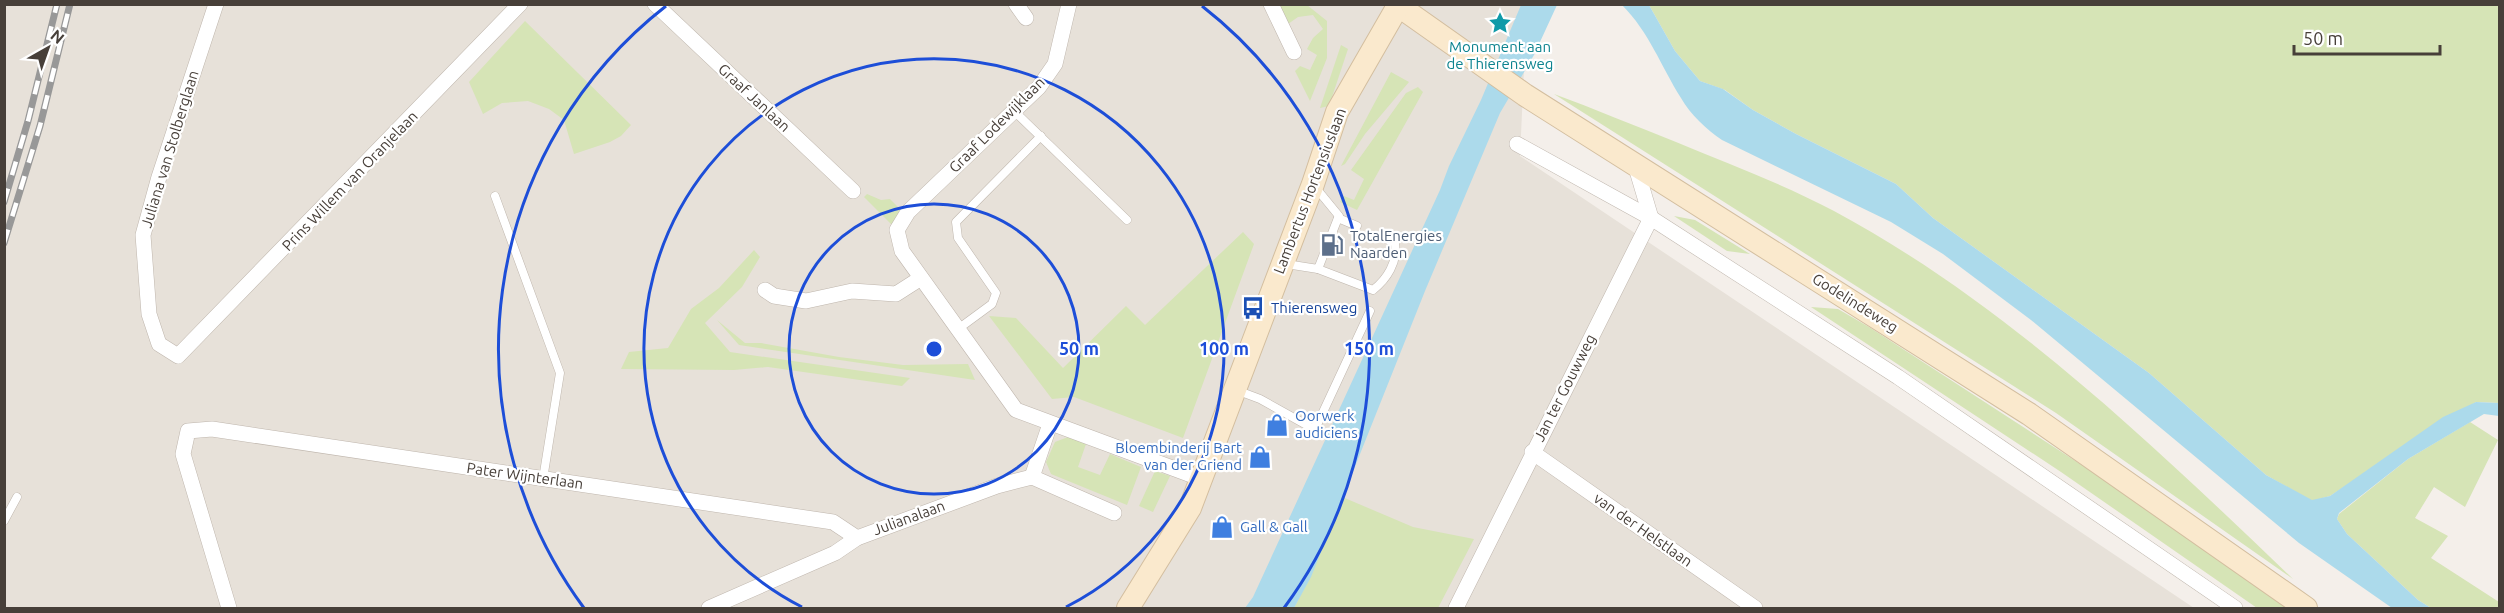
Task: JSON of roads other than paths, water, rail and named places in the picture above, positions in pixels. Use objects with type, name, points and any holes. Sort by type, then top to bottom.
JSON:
[{"type":"main road","name":"Godelindeweg","points":[[1398,5],[1525,95],[2029,414],[2306,609]]},
{"type":"main road","name":"Lambertus Hortensiuslaan","points":[[1128,609],[1190,508],[1313,184],[1337,112],[1398,5]]},
{"type":"street","name":"Juliana van Stolberglaan","points":[[178,356],[159,344],[149,314],[143,235],[159,177],[216,4]]},
{"type":"street","name":"Prins Willem van Oranjelaan","points":[[178,356],[520,4]]},
{"type":"street","name":"Graaf Janlaan","points":[[655,4],[853,191]]},
{"type":"street","points":[[1016,4],[1026,18]]},
{"type":"street","name":"Graaf Lodewijklaan","points":[[921,278],[902,251],[897,230],[908,212],[1039,87],[1055,64],[1069,4]]},
{"type":"street","points":[[1271,4],[1294,52]]},
{"type":"street","points":[[1516,144],[1651,218],[1899,377],[2235,609]]},
{"type":"street","points":[[1635,164],[1651,218]]},
{"type":"street","name":"Jan ter Gouwweg","points":[[1456,609],[1651,218]]},
{"type":"street","points":[[765,290],[774,296],[806,301],[852,291],[896,294],[921,278],[1016,410],[1202,479]]},
{"type":"street","points":[[1050,424],[1032,477],[1114,513]]},
{"type":"street","name":"Pater Wijnterlaan","points":[[229,609],[183,454],[188,432],[212,429],[833,522],[857,537]]},
{"type":"street","name":"van der Helstlaan","points":[[1532,453],[1755,609]]},
{"type":"street","name":"Julianalaan","points":[[709,609],[835,553],[857,537],[997,486],[1032,477]]},
{"type":"lane","points":[[1013,110],[1127,220]]},
{"type":"lane","points":[[958,329],[992,304],[996,293],[958,238],[956,222],[1041,136]]},
{"type":"lane","points":[[1313,184],[1339,216],[1318,269]]},
{"type":"lane","points":[[495,196],[560,373],[543,479]]},
{"type":"lane","points":[[1338,218],[1357,226]]},
{"type":"lane","points":[[1282,264],[1318,269],[1373,290],[1385,280],[1396,253],[1395,243],[1382,237]]},
{"type":"lane","points":[[1234,389],[1260,399],[1312,428],[1317,425],[1370,311]]},
{"type":"lane","points":[[4,521],[17,497]]},
{"type":"water","points":[[1521,5],[1557,5],[1534,55],[1500,113],[1425,291],[1311,577],[1294,608],[1245,608],[1253,597],[1440,190]]},
{"type":"water","points":[[1622,5],[1649,5],[1675,51],[1700,81],[1723,89],[1753,110],[1796,134],[1896,184],[1933,218],[2149,373],[2266,475],[2312,500],[2330,496],[2443,417],[2476,402],[2499,403],[2499,416],[2484,414],[2408,459],[2339,513],[2337,519],[2347,534],[2418,600],[2431,608],[2392,608],[2299,543],[2031,320],[1943,254],[1891,222],[1716,136],[1689,110],[1640,26]]},
{"type":"railway","points":[[4,202],[28,121],[57,4]]},
{"type":"railway","points":[[4,243],[40,126],[70,4]]},
{"type":"place","name":"Monument aan de Thierensweg","points":[[1500,23]]},
{"type":"place","name":"TotalEnergies Naarden","points":[[1332,245]]},
{"type":"place","name":"Thierensweg","points":[[1253,308]]},
{"type":"place","name":"Oorwerk audiciens","points":[[1277,425]]},
{"type":"place","name":"Bloembinderij Bart van der Griend","points":[[1260,457]]},
{"type":"place","name":"Gall & Gall","points":[[1222,527]]}]
